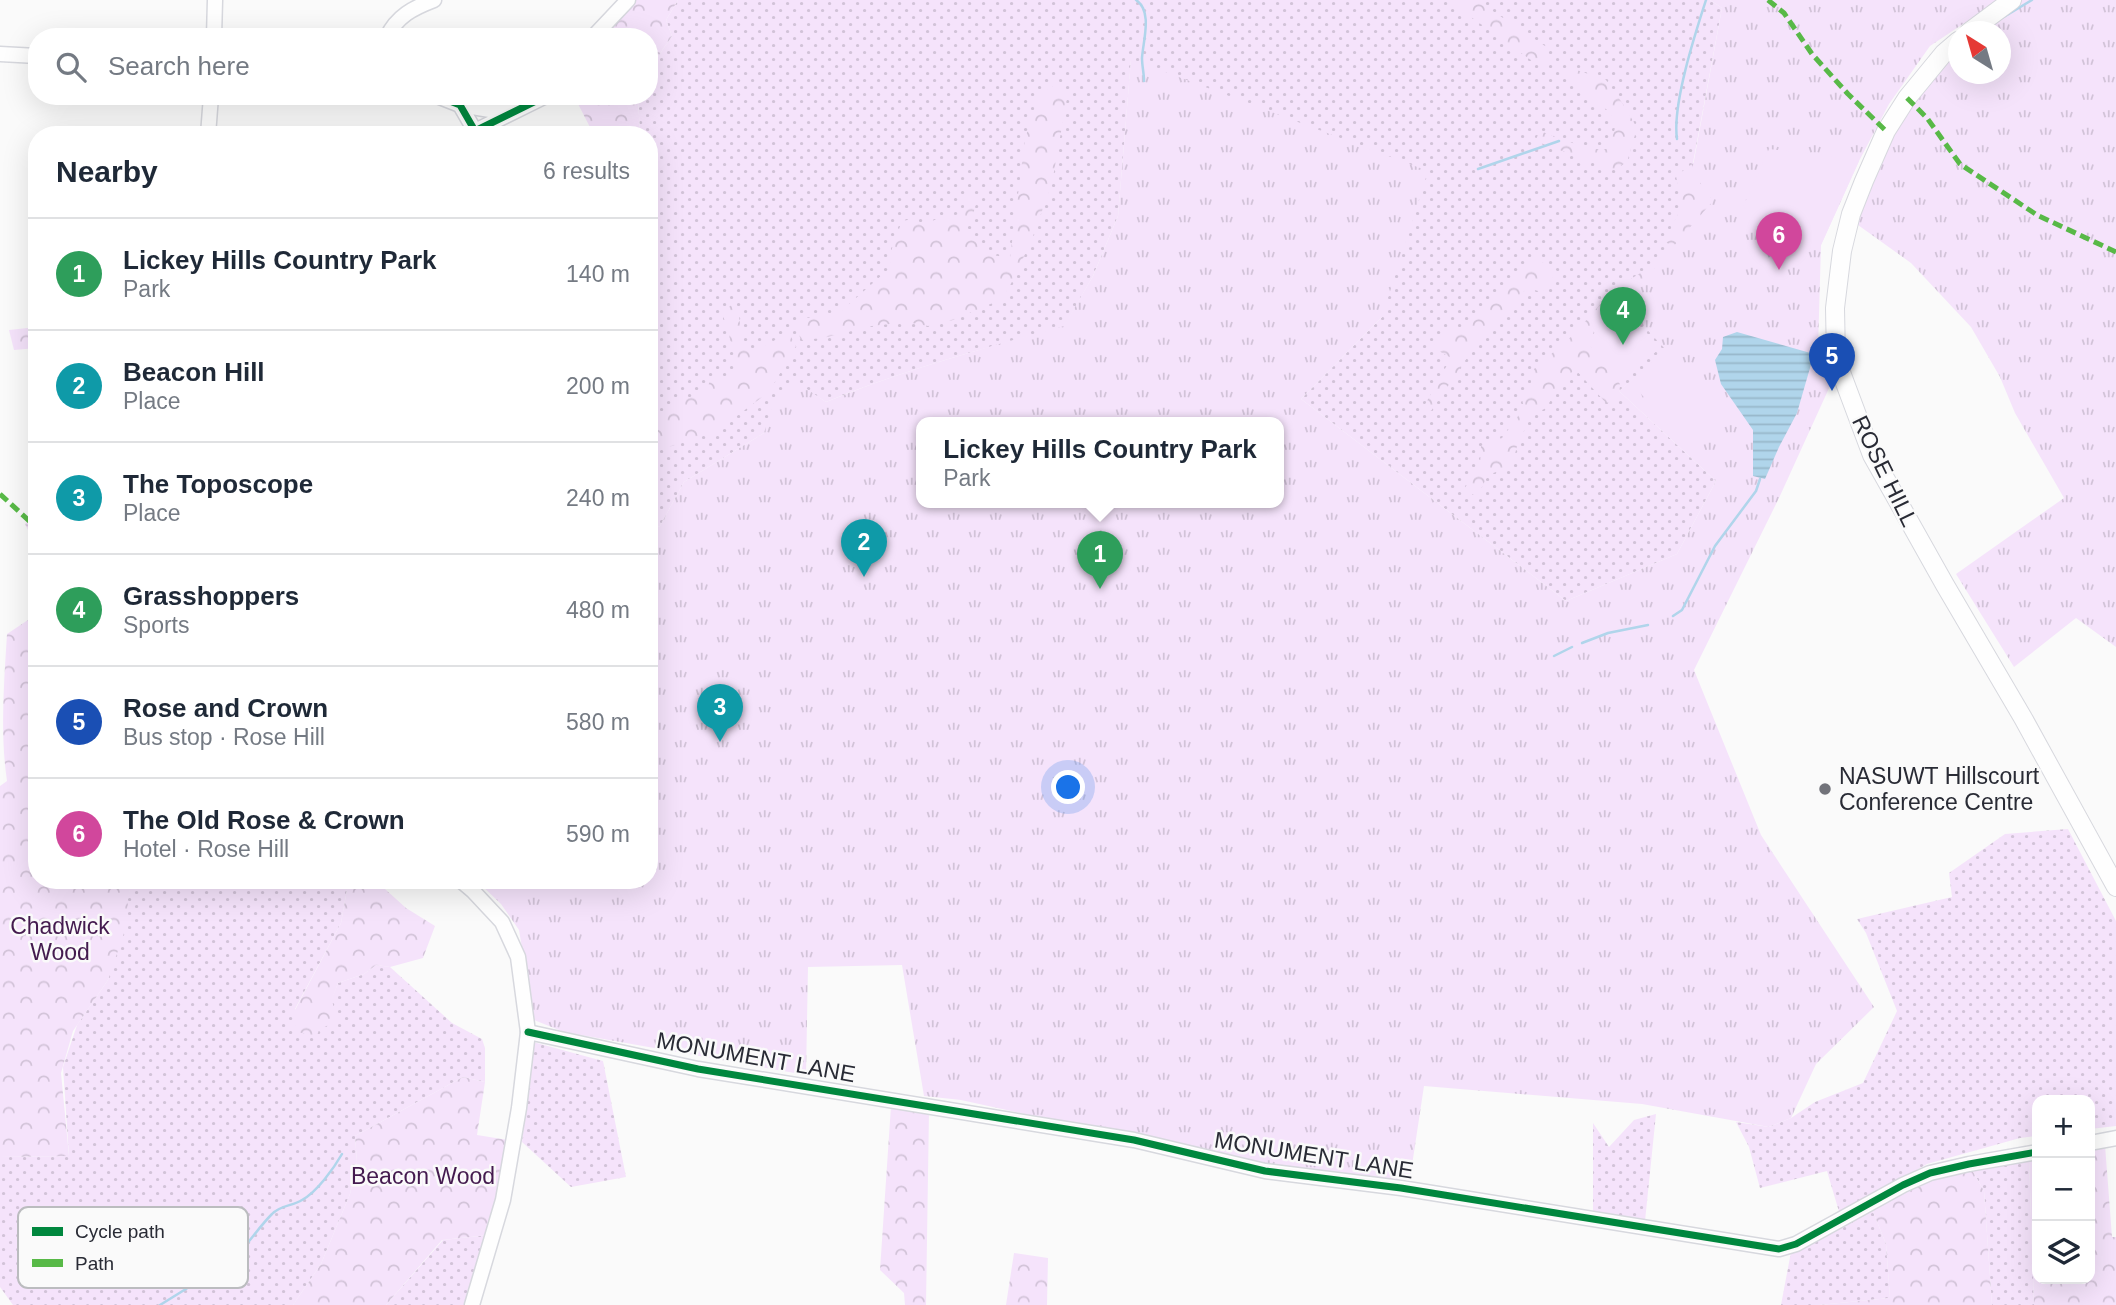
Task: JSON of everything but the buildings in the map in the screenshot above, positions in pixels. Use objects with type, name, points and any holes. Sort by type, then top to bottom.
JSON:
[{"type":"main road","points":[[1984,21],[2012,0]]},
{"type":"main road","name":"ROSE HILL","points":[[1948,50],[1907,98],[1886,131],[1851,214],[1842,251],[1835,309],[1836,359],[1872,455],[2116,887]]},
{"type":"street","points":[[214,28],[215,0]]},
{"type":"street","points":[[391,28],[393,23],[412,8],[434,0]]},
{"type":"street","points":[[602,28],[628,0]]},
{"type":"street","points":[[0,54],[28,56]]},
{"type":"street","points":[[209,126],[210,105]]},
{"type":"street","points":[[460,105],[472,126]]},
{"type":"street","points":[[460,105],[514,111]]},
{"type":"street","points":[[485,126],[527,105]]},
{"type":"street","points":[[471,889],[502,922],[518,957],[528,1032],[519,1108],[503,1200],[472,1305]]},
{"type":"street","name":"MONUMENT LANE","points":[[528,1032],[698,1069],[1133,1140],[1265,1171],[1401,1188],[1779,1249],[1796,1244],[1891,1191],[1930,1173],[2032,1153]]},
{"type":"street","points":[[2095,1142],[2116,1138]]},
{"type":"green space","points":[[631,0],[678,0],[666,20],[672,36],[658,57],[658,28],[607,28]]},
{"type":"green space","points":[[678,0],[1710,0],[1722,8],[1693,163],[1667,351],[1619,391],[1716,481],[1677,554],[1566,601],[1301,399],[1382,317],[1131,60],[1118,216],[1093,276],[1064,327],[914,370],[826,402],[798,384],[764,433],[684,482],[658,527],[658,126],[640,126],[638,105],[658,105],[658,57],[672,36],[666,20]]},
{"type":"green space","points":[[1445,0],[1476,0],[1545,46],[1548,62],[1535,63]]},
{"type":"green space","points":[[1710,0],[1999,0],[1968,21],[1948,21],[1948,34],[1930,46],[1889,104],[1859,161],[1821,245],[1818,349],[1830,386],[1779,498],[1694,670],[1761,835],[1874,1007],[1816,1064],[1791,1118],[1769,1127],[1642,1104],[1424,1086],[1409,1185],[1269,1167],[961,1100],[924,1096],[902,965],[808,967],[806,1075],[564,1032],[534,1020],[519,930],[501,904],[485,889],[658,889],[658,527],[684,482],[764,433],[777,393],[798,383],[826,402],[914,370],[1064,326],[1093,276],[1118,216],[1131,59],[1428,171],[1382,317],[1301,399],[1566,601],[1677,554],[1716,481],[1619,391],[1666,350],[1623,304],[1713,201],[1692,171],[1722,8]]},
{"type":"green space","points":[[2019,0],[2116,0],[2116,647],[2076,618],[2014,667],[1956,574],[2064,498],[2015,413],[2000,377],[1971,327],[1911,263],[1858,225],[1860,209],[1888,134],[1948,59],[1948,84],[2011,84],[2011,21],[1991,21]]},
{"type":"green space","points":[[1568,67],[1606,80],[1637,128],[1627,162],[1614,170],[1535,141],[1540,131],[1589,149],[1609,149],[1615,128],[1611,113],[1565,78]]},
{"type":"green space","points":[[1058,82],[1067,98],[1052,183],[1032,239],[1002,299],[953,320],[928,326],[907,322],[801,340],[796,327],[807,318],[839,313],[890,268],[892,248],[902,221],[913,219],[924,227],[937,219],[962,214],[970,196],[977,200],[972,218],[963,224],[968,234],[980,238],[981,253],[1010,258],[1025,139],[1038,97]]},
{"type":"green space","points":[[579,105],[638,105],[640,126],[589,126]]},
{"type":"green space","points":[[1769,149],[1859,161],[1821,245],[1743,207]]},
{"type":"green space","points":[[1696,161],[1725,190],[1680,254],[1665,241],[1682,205],[1676,176]]},
{"type":"green space","points":[[1535,258],[1557,271],[1542,292],[1527,288],[1471,352],[1431,411],[1423,408],[1451,358],[1434,348],[1443,331],[1467,327]]},
{"type":"green space","points":[[1650,267],[1658,273],[1632,297],[1615,321],[1594,331],[1588,349],[1620,384],[1619,399],[1606,403],[1575,369],[1562,382],[1546,408],[1531,416],[1517,446],[1512,466],[1488,475],[1477,497],[1464,489],[1480,465],[1481,446],[1502,438],[1524,408],[1522,399],[1530,387],[1534,369],[1573,335],[1613,290]]},
{"type":"green space","points":[[733,304],[738,309],[742,339],[752,352],[789,333],[796,346],[769,392],[715,432],[658,448],[658,419],[681,401],[707,390],[710,380],[733,374],[738,366],[722,312]]},
{"type":"green space","points":[[1621,308],[1660,348],[1622,382],[1586,342]]},
{"type":"green space","points":[[28,328],[28,349],[14,350],[9,330]]},
{"type":"green space","points":[[1673,351],[1728,418],[1688,451],[1633,384]]},
{"type":"green space","name":"Chadwick Wood","points":[[28,620],[28,889],[130,889],[127,924],[108,980],[73,1031],[61,1073],[69,1156],[0,1157],[0,786],[7,781],[3,726],[7,634]]},
{"type":"green space","points":[[2068,829],[2116,921],[2116,1126],[2095,1128],[2095,1095],[2032,1095],[2032,1137],[1927,1164],[1840,1215],[1827,1171],[1760,1188],[1749,1147],[1736,1122],[1769,1127],[1791,1118],[1815,1102],[1863,1083],[1897,1011],[1866,933],[1857,919],[1952,897],[1949,873],[2005,834]]},
{"type":"green space","points":[[130,889],[347,889],[341,923],[295,1009],[319,1030],[338,983],[364,974],[376,965],[390,967],[452,1023],[482,1039],[485,1048],[485,1082],[463,1077],[355,1136],[357,1162],[350,1194],[321,1264],[293,1305],[13,1305],[0,1287],[0,1157],[69,1156],[63,1067],[77,1025],[108,980]]},
{"type":"green space","points":[[347,889],[385,889],[406,908],[435,926],[423,958],[390,967],[376,965],[364,974],[338,983],[332,999],[336,1021],[319,1030],[316,1038],[296,1031],[295,1010],[341,923]]},
{"type":"green space","points":[[533,1042],[603,1061],[626,1177],[571,1187],[522,1142]]},
{"type":"green space","name":"Beacon Wood","points":[[463,1077],[485,1082],[477,1135],[508,1140],[498,1205],[489,1235],[442,1240],[386,1305],[293,1305],[321,1264],[350,1194],[357,1162],[355,1136]]},
{"type":"green space","points":[[891,1106],[929,1111],[926,1305],[905,1305],[904,1293],[880,1270]]},
{"type":"green space","points":[[1656,1114],[1645,1221],[1593,1213],[1593,1123],[1609,1147],[1634,1120]]},
{"type":"green space","points":[[2105,1145],[2112,1237],[2116,1237],[2116,1305],[2034,1305],[2033,1284],[2095,1284],[2095,1147]]},
{"type":"green space","points":[[2032,1159],[2032,1247],[2029,1160]]},
{"type":"green space","points":[[2029,1160],[2034,1305],[1992,1305],[1984,1191],[1972,1170]]},
{"type":"green space","points":[[1972,1170],[1984,1191],[1992,1305],[1819,1305],[1890,1298],[1886,1244],[1872,1209],[1933,1180]]},
{"type":"green space","points":[[1872,1209],[1886,1244],[1890,1298],[1819,1305],[1781,1305],[1791,1252]]},
{"type":"green space","points":[[489,1235],[467,1305],[386,1305],[443,1240]]},
{"type":"green space","points":[[1014,1253],[1048,1258],[1047,1305],[1006,1305]]},
{"type":"water","points":[[1737,332],[1814,354],[1797,413],[1765,479],[1753,476],[1753,430],[1721,384],[1715,360],[1722,349],[1723,337]]},
{"type":"waterway","points":[[1136,0],[1146,19],[1142,58],[1144,81]]},
{"type":"waterway","points":[[1677,139],[1676,125],[1681,89],[1706,0]]},
{"type":"waterway","points":[[2002,18],[2032,0]]},
{"type":"waterway","points":[[1478,169],[1559,141]]},
{"type":"waterway","points":[[1673,616],[1682,610],[1715,546],[1756,491],[1760,479]]},
{"type":"waterway","points":[[1582,643],[1608,633],[1648,625]]},
{"type":"waterway","points":[[1554,656],[1572,647]]},
{"type":"waterway","points":[[248,1242],[275,1211],[308,1196],[330,1173],[342,1154]]},
{"type":"waterway","points":[[160,1305],[187,1288]]},
{"type":"marked path","points":[[1768,0],[1784,13],[1812,54],[1848,94],[1886,131]]},
{"type":"marked path","points":[[1907,98],[1927,118],[1960,164],[2037,215],[2116,252]]},
{"type":"marked path","points":[[0,494],[28,520]]},
{"type":"cycle path","points":[[460,105],[472,126]]},
{"type":"cycle path","points":[[485,126],[528,105]]},
{"type":"cycle path","points":[[528,1032],[698,1069],[1134,1140],[1265,1171],[1401,1188],[1779,1249],[1796,1244],[1930,1173],[2032,1153]]},
{"type":"place","name":"The Old Rose & Crown","points":[[1779,270]]},
{"type":"place","name":"Grasshoppers","points":[[1623,345]]},
{"type":"place","name":"Rose and Crown","points":[[1832,391]]},
{"type":"place","name":"Beacon Hill","points":[[864,577]]},
{"type":"place","name":"Lickey Hills Country Park","points":[[1100,589]]},
{"type":"place","name":"The Toposcope","points":[[720,742]]},
{"type":"place","name":"NASUWT Hillscourt Conference Centre","points":[[1825,789]]}]
